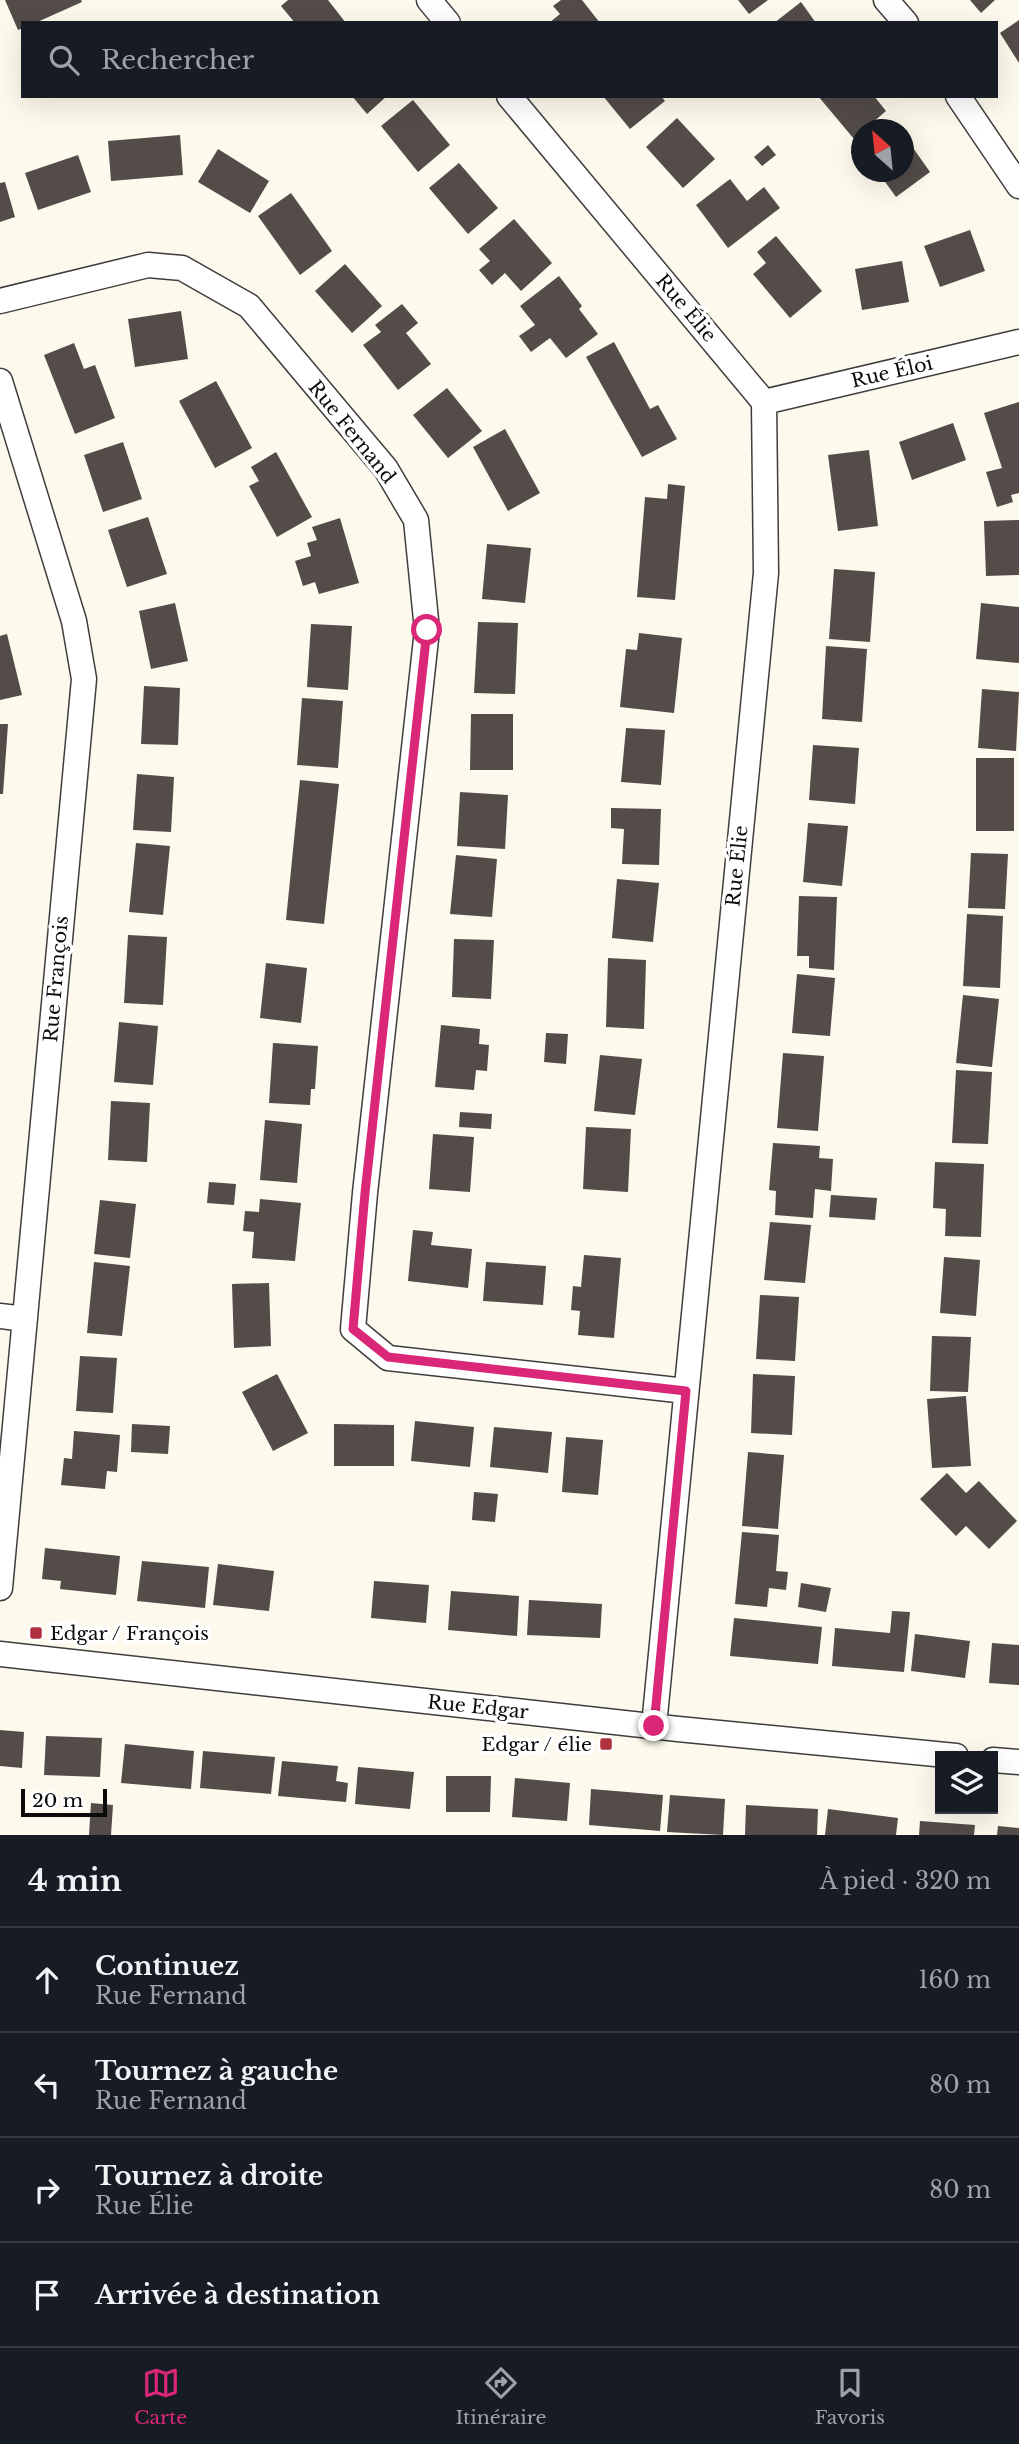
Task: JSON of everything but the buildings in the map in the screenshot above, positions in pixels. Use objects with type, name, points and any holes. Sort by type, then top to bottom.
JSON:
[{"type":"street","points":[[429,0],[446,21]]},
{"type":"street","points":[[886,0],[904,21]]},
{"type":"street","name":"Rue Élie","points":[[511,98],[764,402],[766,573],[654,1726]]},
{"type":"street","points":[[959,98],[1019,186]]},
{"type":"street","name":"Rue Fernand","points":[[0,301],[148,265],[182,268],[249,306],[386,468],[416,520],[427,630],[365,1193],[353,1329],[388,1357],[686,1391]]},
{"type":"street","name":"Rue Éloi","points":[[764,402],[1019,342]]},
{"type":"street","name":"Rue François","points":[[0,381],[74,621],[84,679],[0,1588]]},
{"type":"street","points":[[0,1316],[25,1319]]},
{"type":"street","name":"Rue Edgar","points":[[0,1654],[654,1726],[935,1754]]},
{"type":"street","points":[[998,1760],[1019,1762]]},
{"type":"place","name":"Edgar / François","points":[[36,1633]]},
{"type":"place","name":"Edgar / élie","points":[[606,1744]]},
{"type":"route","points":[[427,630],[365,1193],[353,1329],[388,1357],[686,1391],[654,1726]]}]
